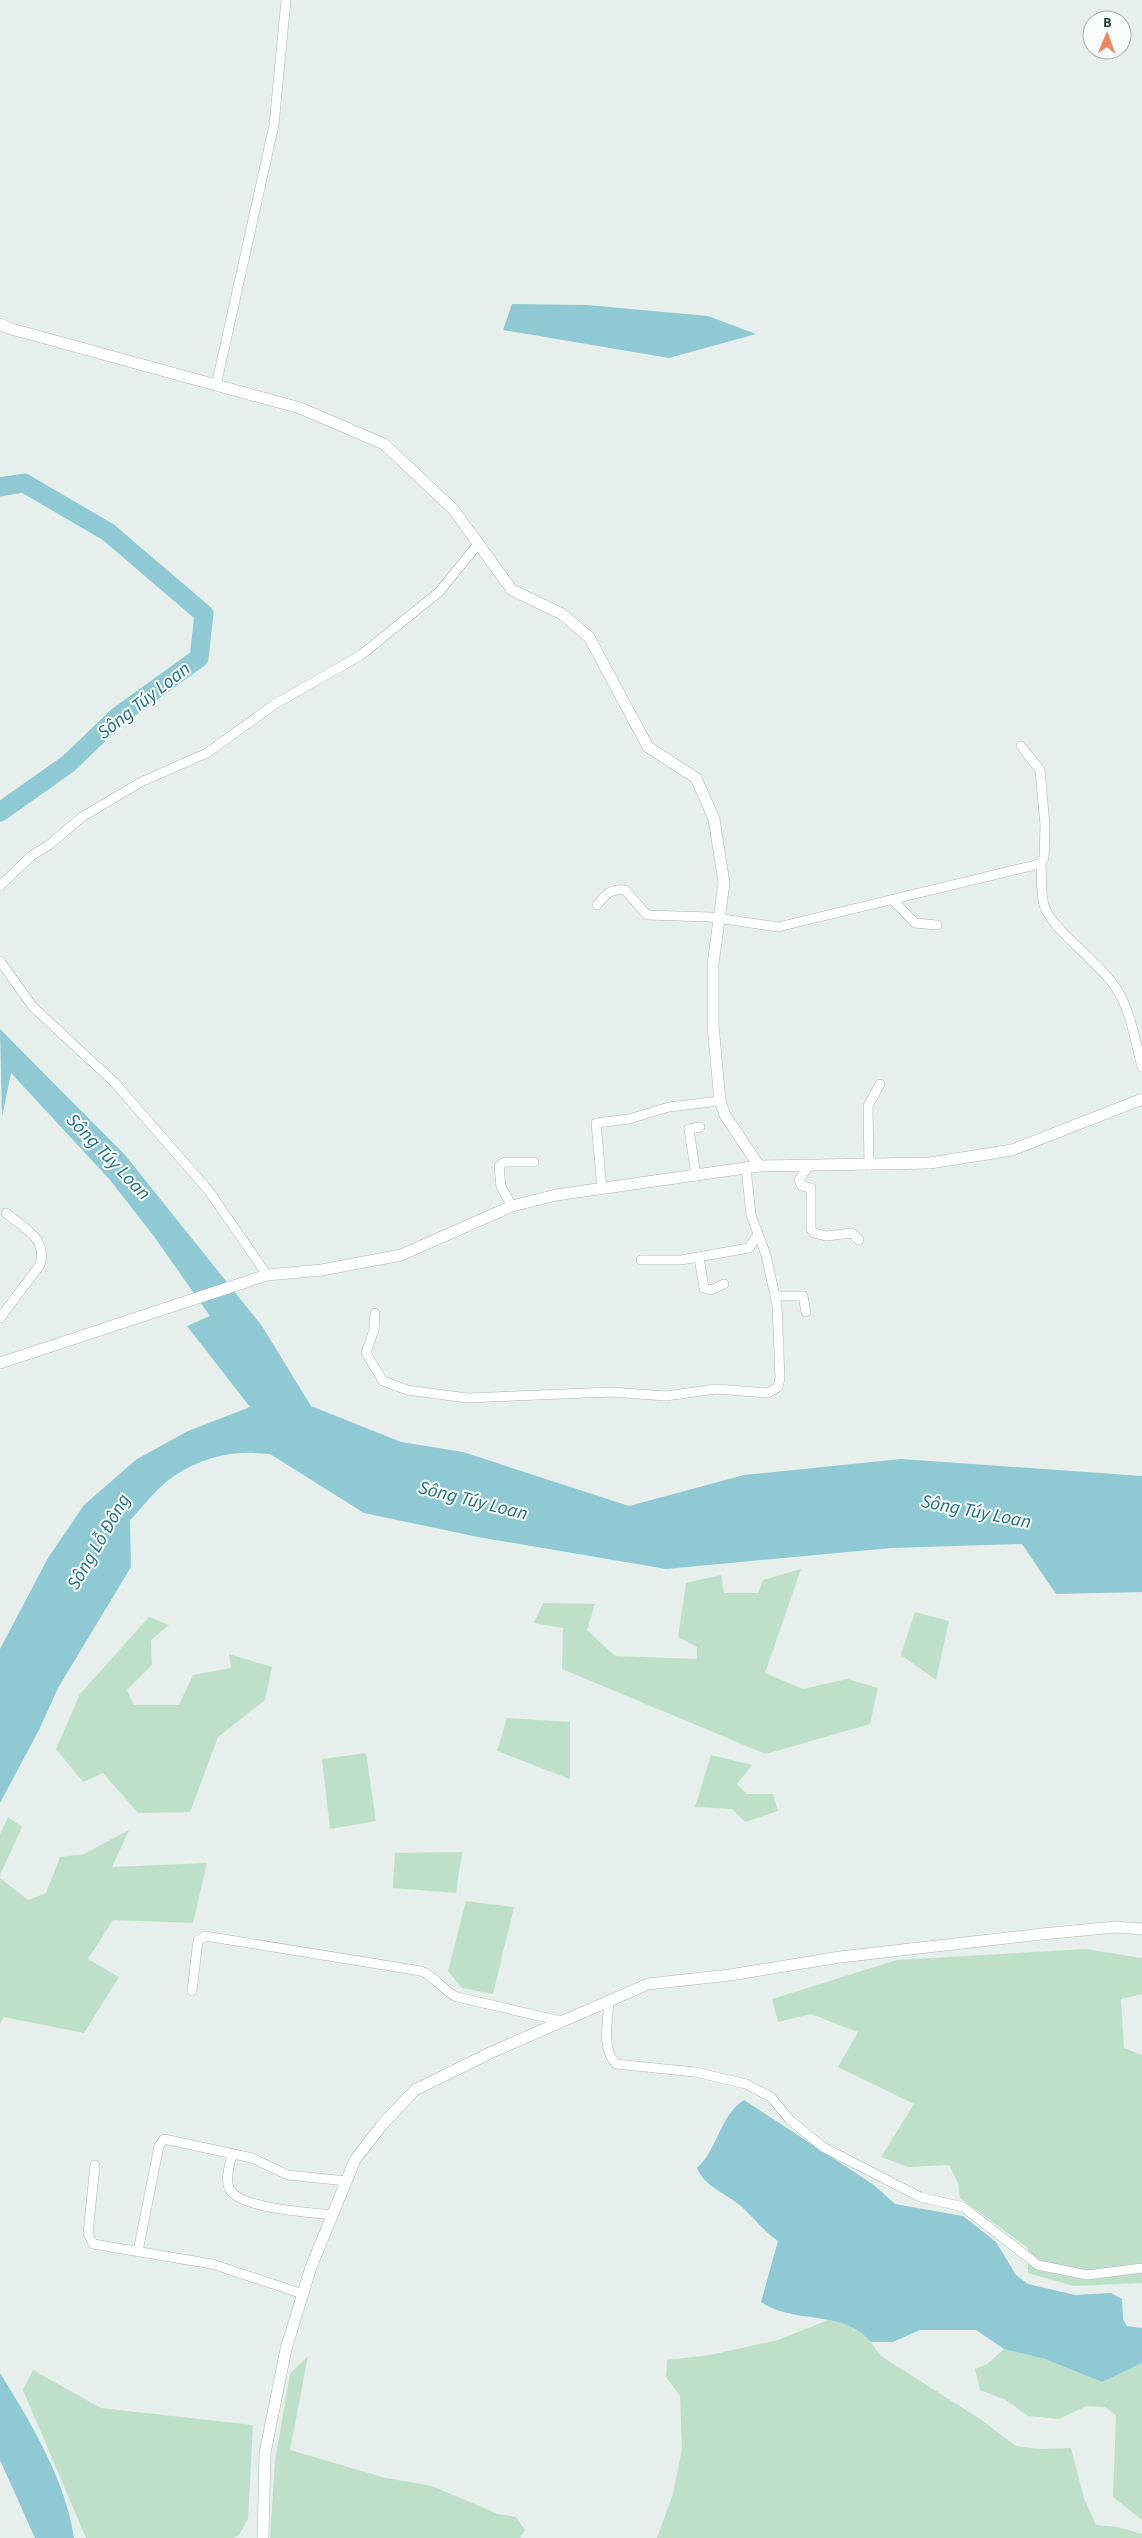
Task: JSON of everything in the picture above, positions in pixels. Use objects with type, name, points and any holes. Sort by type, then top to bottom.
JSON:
[{"type":"street","points":[[216,386],[274,125],[286,0]]},
{"type":"street","points":[[0,324],[8,328],[300,408],[384,444],[453,509],[479,542],[512,590],[562,614],[589,637],[648,747],[696,778],[714,819],[724,883],[713,964],[713,1025],[720,1101],[726,1115],[759,1166]]},
{"type":"street","points":[[0,886],[30,856],[49,845],[82,816],[141,782],[208,753],[275,704],[361,655],[439,592],[479,542]]},
{"type":"street","points":[[1021,746],[1040,770],[1046,825],[1044,858],[1041,863],[1044,900],[1048,914],[1106,975],[1117,990],[1130,1021],[1142,1067]]},
{"type":"street","points":[[597,905],[608,892],[620,889],[625,890],[645,914],[710,917],[719,920],[778,927],[1041,863]]},
{"type":"street","points":[[893,900],[915,923],[937,925]]},
{"type":"street","points":[[0,961],[33,1007],[114,1082],[209,1191],[267,1275]]},
{"type":"street","points":[[869,1165],[868,1106],[880,1084]]},
{"type":"street","points":[[0,1364],[267,1275],[322,1270],[401,1255],[512,1206],[556,1195],[759,1166],[930,1163],[1012,1150],[1142,1099]]},
{"type":"street","points":[[602,1189],[596,1123],[629,1119],[669,1107],[720,1101]]},
{"type":"street","points":[[696,1176],[689,1129],[700,1128]]},
{"type":"street","points":[[512,1206],[501,1187],[495,1164],[534,1162]]},
{"type":"street","points":[[809,1166],[799,1180],[802,1186],[811,1188],[810,1229],[814,1233],[826,1236],[852,1233],[858,1240]]},
{"type":"street","points":[[375,1312],[374,1330],[366,1353],[382,1381],[407,1390],[468,1398],[610,1392],[666,1396],[716,1389],[768,1393],[778,1387],[780,1378],[776,1296],[766,1254],[748,1204],[746,1168]]},
{"type":"street","points":[[0,1318],[40,1265],[42,1259],[41,1245],[36,1238],[6,1213]]},
{"type":"street","points":[[641,1260],[681,1260],[749,1248],[758,1234]]},
{"type":"street","points":[[699,1257],[704,1288],[711,1290],[724,1284]]},
{"type":"street","points":[[776,1296],[803,1296],[806,1312]]},
{"type":"street","points":[[263,2538],[266,2453],[286,2349],[303,2294],[331,2215],[355,2160],[380,2126],[415,2090],[561,2021],[648,1984],[730,1975],[840,1957],[1051,1933],[1115,1927],[1142,1929]]},
{"type":"street","points":[[192,1991],[198,1940],[205,1936],[421,1971],[430,1974],[448,1992],[457,1997],[561,2021]]},
{"type":"street","points":[[609,2001],[607,2039],[609,2056],[616,2064],[695,2072],[746,2084],[771,2097],[790,2120],[823,2146],[920,2197],[963,2207],[1038,2265],[1087,2275],[1142,2268]]},
{"type":"street","points":[[138,2251],[160,2142],[164,2139],[252,2158],[288,2175],[346,2181]]},
{"type":"street","points":[[232,2154],[228,2180],[229,2187],[237,2197],[253,2204],[331,2215]]},
{"type":"street","points":[[95,2165],[88,2233],[90,2241],[101,2247],[138,2251],[212,2264],[303,2294]]},
{"type":"green space","points":[[801,1569],[765,1673],[803,1689],[847,1679],[878,1688],[870,1724],[766,1754],[562,1669],[563,1628],[534,1623],[543,1603],[595,1604],[587,1630],[615,1656],[697,1659],[697,1647],[678,1637],[686,1583],[721,1575],[724,1593],[758,1593],[763,1580]]},
{"type":"green space","points":[[915,1612],[949,1621],[936,1680],[901,1655]]},
{"type":"green space","points":[[149,1617],[169,1625],[151,1640],[152,1665],[127,1690],[134,1705],[179,1705],[193,1675],[231,1668],[229,1654],[272,1667],[265,1700],[218,1737],[190,1812],[138,1813],[103,1773],[83,1782],[56,1749],[80,1694]]},
{"type":"green space","points":[[507,1718],[570,1722],[570,1779],[497,1751]]},
{"type":"green space","points":[[366,1753],[376,1821],[330,1829],[322,1759]]},
{"type":"green space","points":[[711,1755],[752,1765],[737,1784],[747,1794],[773,1794],[778,1811],[745,1822],[732,1809],[695,1807]]},
{"type":"green space","points":[[8,1817],[22,1827],[0,1875],[0,1834]]},
{"type":"green space","points":[[129,1830],[112,1867],[207,1863],[193,1923],[113,1920],[88,1959],[119,1977],[84,2033],[4,2017],[0,2024],[0,1878],[28,1900],[46,1893],[60,1857],[84,1854]]},
{"type":"green space","points":[[462,1852],[456,1893],[393,1888],[395,1853]]},
{"type":"green space","points":[[466,1901],[514,1907],[493,1994],[462,1988],[448,1971]]},
{"type":"green space","points":[[1086,1949],[1142,1958],[1142,1994],[1121,1999],[1124,2048],[1142,2055],[1142,2283],[1074,2286],[1028,2273],[1028,2248],[960,2198],[958,2183],[949,2165],[908,2167],[881,2157],[914,2104],[838,2067],[858,2032],[811,2014],[778,2022],[772,1999],[897,1960]]},
{"type":"green space","points":[[831,2319],[862,2330],[881,2356],[980,2419],[1016,2446],[1039,2449],[1071,2448],[1084,2498],[1096,2525],[1118,2527],[1142,2534],[1142,2538],[657,2538],[673,2494],[682,2449],[680,2396],[666,2377],[667,2360],[710,2355],[778,2340]]},
{"type":"green space","points":[[1004,2349],[1045,2359],[1102,2382],[1142,2363],[1142,2520],[1113,2497],[1116,2415],[1105,2407],[1086,2406],[1059,2419],[1028,2416],[1006,2400],[980,2390],[975,2369],[986,2365]]},
{"type":"green space","points":[[308,2356],[290,2450],[386,2478],[432,2486],[498,2514],[516,2517],[525,2530],[520,2538],[270,2538],[275,2461],[290,2374]]},
{"type":"green space","points":[[33,2370],[101,2408],[253,2425],[248,2519],[239,2535],[233,2538],[86,2538],[23,2390]]},
{"type":"water","points":[[512,304],[587,305],[708,316],[756,334],[669,358],[503,330]]},
{"type":"water","name":"Sông Lỗ Đông","points":[[0,1029],[125,1155],[262,1326],[311,1406],[401,1442],[463,1452],[629,1506],[744,1475],[901,1459],[1142,1476],[1142,1592],[1056,1594],[1022,1544],[891,1548],[666,1569],[478,1537],[364,1513],[270,1454],[244,1453],[220,1456],[186,1469],[168,1480],[130,1520],[131,1567],[58,1688],[39,1730],[0,1803],[0,1649],[48,1558],[84,1505],[137,1459],[188,1431],[250,1407],[187,1326],[210,1316],[153,1235],[110,1180],[11,1073],[2,1117]]},
{"type":"water","points":[[744,2100],[874,2185],[895,2204],[963,2216],[996,2242],[1016,2275],[1028,2284],[1075,2295],[1111,2293],[1122,2299],[1123,2319],[1127,2326],[1142,2328],[1142,2363],[1102,2382],[1045,2359],[1004,2349],[976,2330],[920,2330],[893,2342],[871,2342],[860,2332],[848,2325],[789,2313],[761,2302],[778,2241],[763,2229],[741,2206],[710,2185],[697,2168],[710,2151],[729,2114]]},
{"type":"water","points":[[0,2373],[35,2432],[55,2473],[70,2516],[74,2538],[35,2538],[0,2460]]},
{"type":"waterway","name":"Sông Túy Loan","points":[[0,487],[24,483],[108,532],[204,614],[199,658],[117,717],[68,764],[0,812]]}]
